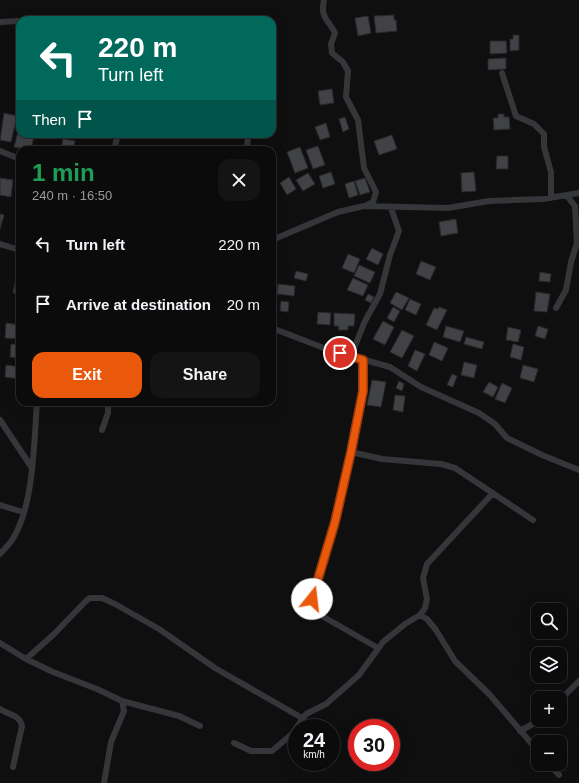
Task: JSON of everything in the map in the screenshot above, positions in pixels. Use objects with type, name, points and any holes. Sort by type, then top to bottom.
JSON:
[{"type":"street","points":[[276,238],[338,212],[364,206],[373,202],[376,192],[363,164],[358,120],[346,98],[348,71],[343,62],[332,53],[331,44],[335,33],[322,10],[324,0]]},
{"type":"street","points":[[0,22],[16,21]]},
{"type":"street","points":[[502,73],[516,116],[534,124],[544,134],[544,148],[551,172],[551,198]]},
{"type":"street","points":[[0,151],[16,157]]},
{"type":"street","points":[[364,206],[391,208],[418,206],[448,208],[489,201],[551,198],[579,193]]},
{"type":"street","points":[[556,308],[566,290],[571,262],[577,243],[575,206],[567,196]]},
{"type":"street","points":[[351,356],[365,321],[380,294],[390,255],[399,231],[391,208]]},
{"type":"street","points":[[0,244],[16,249]]},
{"type":"street","points":[[276,329],[363,360],[390,367],[421,387],[479,413],[495,424],[507,438],[542,455],[579,470]]},
{"type":"street","points":[[363,360],[363,391],[351,452],[335,522],[312,599],[313,607],[316,612],[378,648]]},
{"type":"street","points":[[0,554],[12,540],[23,512],[33,469],[37,406]]},
{"type":"street","points":[[102,430],[108,413],[108,406]]},
{"type":"street","points":[[0,420],[33,469]]},
{"type":"street","points":[[351,452],[390,460],[447,465],[455,468],[533,520]]},
{"type":"street","points":[[234,743],[251,751],[272,751],[292,734],[306,714],[326,704],[359,675],[378,648],[405,624],[420,615],[425,608],[427,599],[423,578],[427,564],[493,493]]},
{"type":"street","points":[[0,505],[23,512]]},
{"type":"street","points":[[26,659],[53,635],[86,601],[90,598],[102,598],[159,629],[216,668],[302,718]]},
{"type":"street","points":[[420,615],[427,619],[436,630],[455,661],[490,695],[531,743]]},
{"type":"street","points":[[0,643],[26,659],[53,672],[97,689],[122,701],[179,716],[200,726]]},
{"type":"street","points":[[567,693],[579,681]]},
{"type":"street","points":[[104,783],[111,742],[124,711],[122,701]]},
{"type":"street","points":[[0,709],[18,717],[21,720],[22,726],[13,767]]},
{"type":"street","points":[[520,731],[531,725]]},
{"type":"street","points":[[555,771],[558,775]]},
{"type":"building","points":[[394,15],[397,31],[376,33],[374,16]]},
{"type":"building","points":[[368,16],[371,33],[358,36],[355,18]]},
{"type":"building","points":[[513,35],[519,35],[519,50],[510,51],[510,39],[513,39]]},
{"type":"building","points":[[490,41],[506,41],[507,53],[490,54]]},
{"type":"building","points":[[506,58],[506,69],[488,70],[488,59]]},
{"type":"building","points":[[332,89],[334,103],[320,105],[318,91]]},
{"type":"building","points":[[4,113],[16,116],[11,142],[0,140]]},
{"type":"building","points":[[498,114],[504,114],[504,117],[509,117],[510,129],[494,130],[493,118],[498,118]]},
{"type":"building","points":[[345,117],[349,129],[343,132],[339,119]]},
{"type":"building","points":[[326,123],[330,137],[320,140],[315,127]]},
{"type":"building","points":[[392,135],[397,149],[379,155],[374,141]]},
{"type":"building","points":[[16,138],[34,138],[32,146],[14,147]]},
{"type":"building","points":[[63,139],[75,141],[74,146],[62,146]]},
{"type":"building","points":[[318,146],[325,165],[313,169],[306,150]]},
{"type":"building","points":[[300,147],[308,168],[295,173],[287,152]]},
{"type":"building","points":[[497,156],[508,156],[508,169],[496,169]]},
{"type":"building","points":[[331,172],[335,184],[323,188],[319,176]]},
{"type":"building","points":[[474,172],[476,191],[462,192],[461,173]]},
{"type":"building","points":[[308,173],[315,184],[303,191],[296,180]]},
{"type":"building","points":[[289,177],[296,189],[287,195],[280,183]]},
{"type":"building","points":[[0,178],[13,180],[11,197],[0,195]]},
{"type":"building","points":[[365,178],[370,192],[360,195],[355,181]]},
{"type":"building","points":[[354,181],[358,195],[349,198],[345,184]]},
{"type":"building","points":[[0,214],[4,215],[0,229]]},
{"type":"building","points":[[456,219],[458,233],[441,236],[439,222]]},
{"type":"building","points":[[372,248],[383,254],[378,265],[366,259]]},
{"type":"building","points":[[348,254],[360,259],[354,273],[342,268]]},
{"type":"building","points":[[421,261],[436,267],[430,280],[416,274]]},
{"type":"building","points":[[359,265],[375,272],[370,283],[354,276]]},
{"type":"building","points":[[296,271],[308,274],[306,281],[294,278]]},
{"type":"building","points":[[540,272],[551,274],[550,282],[539,281]]},
{"type":"building","points":[[16,278],[16,293],[13,293]]},
{"type":"building","points":[[353,278],[368,285],[363,296],[347,290]]},
{"type":"building","points":[[278,284],[295,286],[294,296],[277,294]]},
{"type":"building","points":[[396,292],[409,298],[402,310],[390,303]]},
{"type":"building","points":[[536,292],[550,294],[547,312],[534,311]]},
{"type":"building","points":[[368,294],[374,297],[371,303],[365,300]]},
{"type":"building","points":[[410,299],[421,304],[416,315],[405,310]]},
{"type":"building","points":[[281,301],[289,302],[288,312],[280,311]]},
{"type":"building","points":[[393,307],[400,311],[394,322],[387,318]]},
{"type":"building","points":[[439,307],[447,310],[437,330],[426,325],[434,308],[438,309]]},
{"type":"building","points":[[318,312],[331,313],[330,325],[317,324]]},
{"type":"building","points":[[334,313],[355,314],[354,326],[348,326],[348,330],[338,330],[339,326],[334,326]]},
{"type":"building","points":[[383,321],[394,327],[385,345],[373,339]]},
{"type":"building","points":[[6,323],[16,324],[16,339],[5,338]]},
{"type":"building","points":[[446,326],[464,331],[460,342],[443,337]]},
{"type":"building","points":[[538,326],[548,329],[545,339],[535,336]]},
{"type":"building","points":[[508,327],[521,330],[518,342],[506,340]]},
{"type":"building","points":[[402,330],[414,336],[402,358],[390,352]]},
{"type":"building","points":[[466,337],[484,342],[482,349],[464,344]]},
{"type":"building","points":[[434,342],[448,348],[442,361],[429,355]]},
{"type":"building","points":[[11,344],[16,345],[16,358],[10,357]]},
{"type":"building","points":[[513,344],[524,347],[521,360],[510,357]]},
{"type":"building","points":[[415,350],[425,354],[417,371],[408,366]]},
{"type":"building","points":[[464,362],[477,365],[474,378],[461,375]]},
{"type":"building","points":[[6,365],[16,366],[16,378],[5,377]]},
{"type":"building","points":[[523,365],[538,369],[534,382],[520,378]]},
{"type":"building","points":[[452,374],[457,376],[453,387],[447,385]]},
{"type":"building","points":[[372,380],[386,382],[381,407],[367,405]]},
{"type":"building","points":[[399,381],[404,384],[402,391],[396,388]]},
{"type":"building","points":[[489,382],[498,387],[493,397],[483,392]]},
{"type":"building","points":[[502,383],[512,388],[505,403],[495,399]]},
{"type":"building","points":[[395,395],[405,396],[403,412],[393,410]]},
{"type":"route","points":[[312,599],[335,522],[363,391],[363,360],[340,353]]}]
